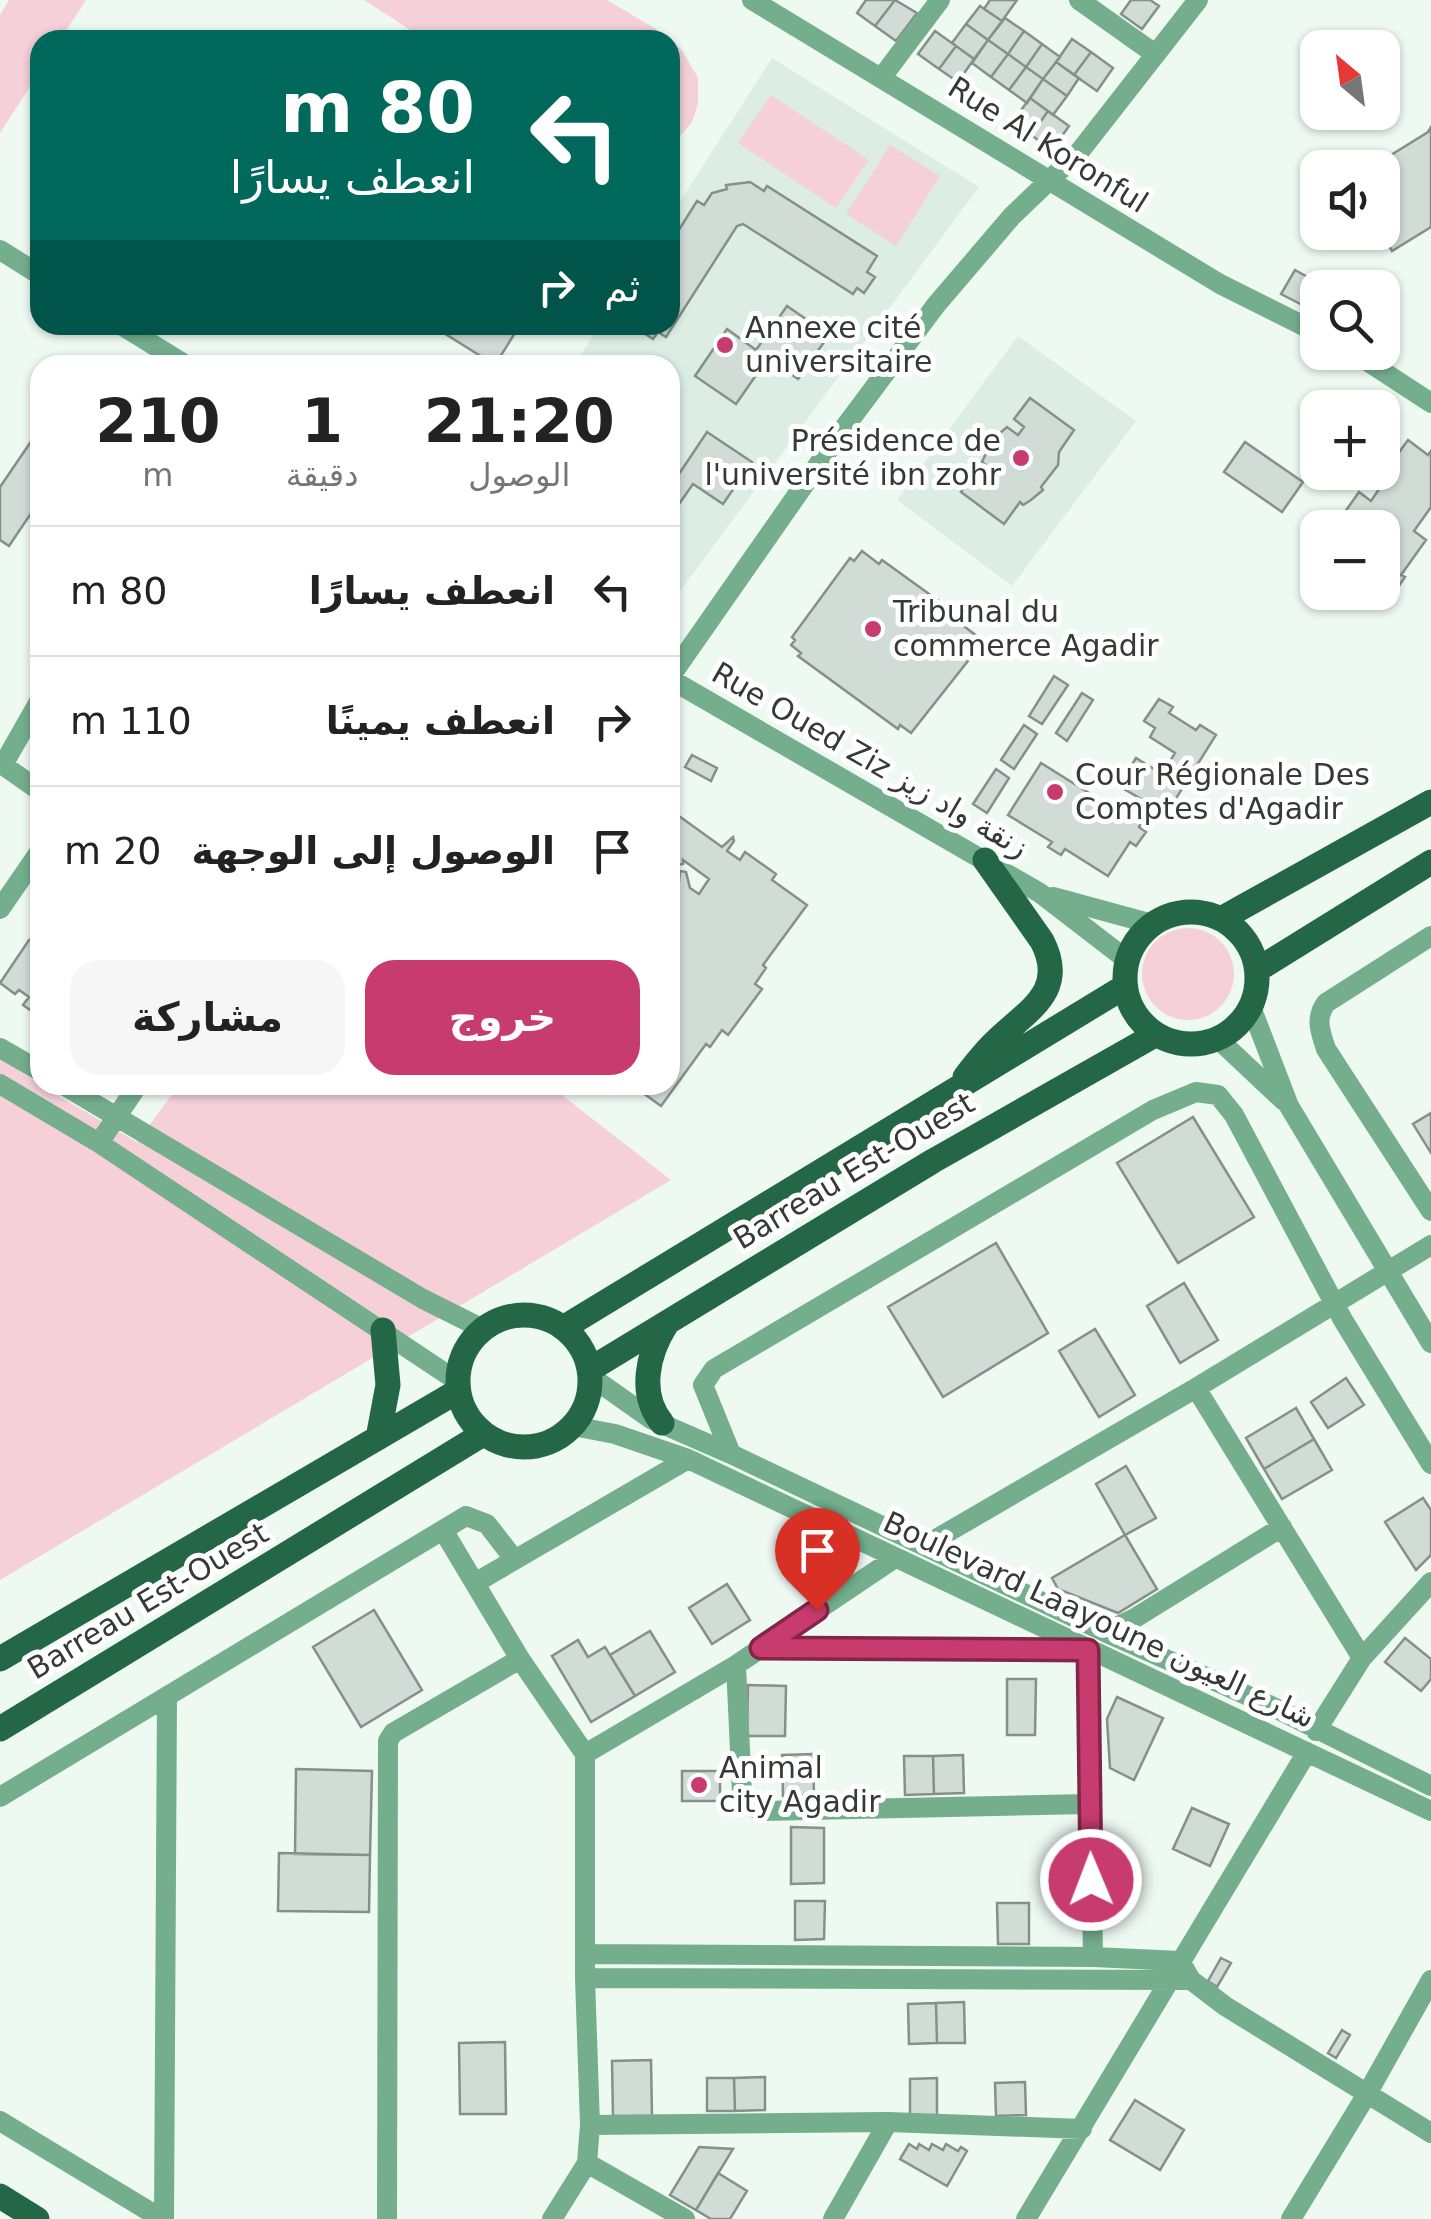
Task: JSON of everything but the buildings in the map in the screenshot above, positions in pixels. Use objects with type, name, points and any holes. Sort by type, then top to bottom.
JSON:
[{"type":"main road","points":[[1221,919],[1431,802]]},
{"type":"main road","points":[[952,1092],[994,1043],[1048,991],[1048,952],[984,860]]},
{"type":"main road","points":[[1257,970],[1431,862]]},
{"type":"main road","points":[[1189,912],[1221,919],[1251,949],[1257,989],[1251,1007],[1238,1026],[1218,1039],[1197,1045],[1175,1043],[1155,1035],[1134,1014],[1124,987],[1127,960],[1136,940],[1152,924],[1172,914],[1189,912]]},
{"type":"main road","name":"Barreau Est-Ouest","points":[[563,1328],[1124,987]]},
{"type":"main road","name":"Barreau Est-Ouest","points":[[590,1373],[907,1176],[1155,1035]]},
{"type":"main road","points":[[514,1316],[548,1320],[563,1328],[584,1354],[590,1373],[589,1394],[572,1426],[557,1439],[520,1448],[500,1444],[483,1434],[466,1415],[457,1386],[460,1362],[469,1344],[483,1329],[514,1316]]},
{"type":"main road","points":[[662,1422],[654,1413],[648,1376],[658,1339],[668,1322]]},
{"type":"main road","points":[[378,1438],[388,1384],[383,1330]]},
{"type":"main road","name":"Barreau Est-Ouest","points":[[0,1659],[378,1438],[457,1386]]},
{"type":"main road","name":"Barreau Est-Ouest","points":[[0,1728],[483,1434]]},
{"type":"main road","points":[[0,2196],[37,2219]]},
{"type":"street","name":"Rue Al Koronful","points":[[752,0],[1220,284],[1300,324]]},
{"type":"street","points":[[882,77],[940,0]]},
{"type":"street","points":[[1079,0],[1155,54]]},
{"type":"street","points":[[680,664],[936,305],[1012,216],[1080,151],[1198,0]]},
{"type":"street","points":[[0,250],[30,269]]},
{"type":"street","points":[[137,335],[170,355]]},
{"type":"street","points":[[1381,370],[1431,402]]},
{"type":"street","name":"Rue Oued Ziz زنقة واد زيز","points":[[680,684],[1040,893],[1127,960]]},
{"type":"street","points":[[30,716],[1,764],[30,785]]},
{"type":"street","points":[[0,909],[30,866]]},
{"type":"street","name":"Rue Oued Ziz زنقة واد زيز","points":[[1040,893],[1152,924]]},
{"type":"street","points":[[1431,936],[1326,1003],[1318,1023],[1326,1049],[1431,1211]]},
{"type":"street","points":[[1251,1007],[1289,1106],[1431,1343]]},
{"type":"street","points":[[1218,1039],[1289,1106]]},
{"type":"street","points":[[0,1048],[30,1065]]},
{"type":"street","points":[[0,1084],[99,1142],[383,1330],[457,1386]]},
{"type":"street","points":[[731,1454],[703,1385],[714,1369],[1153,1110],[1196,1092],[1218,1095],[1234,1115],[1334,1302],[1431,1464]]},
{"type":"street","points":[[80,1095],[409,1291],[483,1329]]},
{"type":"street","points":[[99,1142],[131,1095]]},
{"type":"street","points":[[924,1546],[1431,1245]]},
{"type":"street","name":"Boulevard Laayoune شارع العيون","points":[[590,1373],[630,1406],[662,1422],[1431,1786]]},
{"type":"street","points":[[1196,1388],[1362,1658]]},
{"type":"street","name":"Boulevard Laayoune شارع العيون","points":[[572,1426],[615,1434],[688,1460],[1431,1811]]},
{"type":"street","points":[[475,1584],[688,1460]]},
{"type":"street","points":[[0,1797],[466,1516],[483,1521],[514,1559]]},
{"type":"street","points":[[1105,1632],[1135,1618],[1282,1528]]},
{"type":"street","points":[[443,1530],[520,1659],[584,1754],[590,2125],[587,2162],[552,2219]]},
{"type":"street","points":[[584,1754],[736,1665],[895,1558]]},
{"type":"street","points":[[1316,1731],[1362,1658],[1431,1582]]},
{"type":"street","points":[[761,1648],[1088,1650],[1093,1956]]},
{"type":"street","points":[[386,2219],[388,1741],[393,1733],[520,1659]]},
{"type":"street","points":[[736,1665],[742,1793],[752,1807],[762,1811],[1089,1804]]},
{"type":"street","points":[[163,2219],[167,1696]]},
{"type":"street","points":[[1026,2219],[1180,1974],[1307,1752]]},
{"type":"street","points":[[585,1954],[1093,1956],[1180,1974],[1431,2133]]},
{"type":"street","points":[[585,1978],[1180,1974]]},
{"type":"street","points":[[1292,2219],[1431,1980]]},
{"type":"street","points":[[0,2121],[163,2219]]},
{"type":"street","points":[[590,2125],[888,2122],[1082,2128]]},
{"type":"street","points":[[833,2219],[888,2122]]},
{"type":"street","points":[[587,2162],[685,2219]]},
{"type":"shaded area","points":[[9,0],[86,0],[66,30],[30,30],[30,86],[0,133],[0,15]]},
{"type":"shaded area","points":[[364,0],[607,0],[658,30],[410,30]]},
{"type":"shaded area","points":[[680,48],[698,78],[698,104],[692,122],[680,136]]},
{"type":"shaded area","name":"Annexe cité universitaire","points":[[772,58],[979,187],[680,591],[680,355],[580,355],[594,335],[680,335],[680,201]]},
{"type":"shaded area","points":[[771,95],[869,160],[836,208],[738,143]]},
{"type":"shaded area","points":[[890,145],[940,176],[896,246],[846,214]]},
{"type":"shaded area","points":[[1018,336],[1136,421],[1012,586],[897,500]]},
{"type":"shaded area","points":[[1188,928],[1221,941],[1234,974],[1221,1007],[1188,1020],[1155,1007],[1142,974],[1155,941]]},
{"type":"shaded area","points":[[0,1057],[30,1078],[30,1095],[57,1095],[137,1142],[172,1095],[562,1095],[671,1180],[0,1580]]},
{"type":"place","name":"Annexe cité universitaire","points":[[725,345]]},
{"type":"place","name":"Présidence de l'université ibn zohr","points":[[1021,458]]},
{"type":"place","name":"Tribunal du commerce Agadir","points":[[873,629]]},
{"type":"place","name":"Cour Régionale Des Comptes d'Agadir","points":[[1055,792]]},
{"type":"place","name":"Animal city Agadir","points":[[699,1785]]},
{"type":"route","points":[[817,1610],[761,1648],[1088,1650],[1091,1880]]}]
